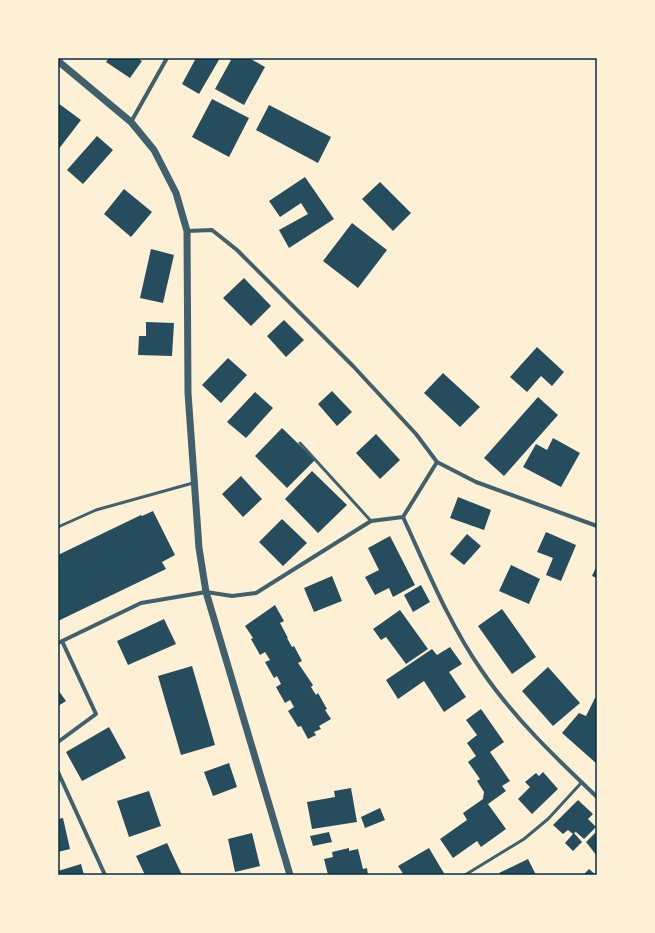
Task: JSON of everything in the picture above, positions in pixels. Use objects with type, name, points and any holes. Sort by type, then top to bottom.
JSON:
[{"type":"street","points":[[131,122],[166,58]]},
{"type":"street","points":[[58,61],[131,122],[154,150],[176,193],[187,231],[188,393],[199,548],[206,592],[290,875]]},
{"type":"street","points":[[187,231],[212,230],[237,250],[353,366],[416,434],[437,462],[476,482],[597,526]]},
{"type":"street","points":[[403,517],[437,462]]},
{"type":"street","points":[[58,742],[96,714],[60,642],[141,603],[206,592],[232,596],[256,593],[371,521],[403,517]]},
{"type":"street","points":[[403,517],[446,609],[482,671],[533,734],[597,797]]},
{"type":"street","points":[[58,772],[105,875]]},
{"type":"lane","points":[[300,443],[371,521]]},
{"type":"lane","points":[[58,527],[96,510],[195,483]]},
{"type":"lane","points":[[465,875],[524,839],[548,819],[582,782]]},
{"type":"building","points":[[109,58],[137,58],[142,61],[130,78],[106,62]]},
{"type":"building","points":[[196,58],[220,58],[199,94],[182,84]]},
{"type":"building","points":[[227,58],[249,58],[265,67],[244,105],[215,89],[231,60]]},
{"type":"building","points":[[212,99],[249,118],[229,157],[192,137]]},
{"type":"building","points":[[58,103],[81,120],[58,150]]},
{"type":"building","points":[[269,105],[331,137],[318,163],[256,130]]},
{"type":"building","points":[[97,136],[113,150],[83,184],[67,170]]},
{"type":"building","points":[[305,177],[334,219],[289,248],[279,230],[308,214],[301,203],[280,217],[269,201]]},
{"type":"building","points":[[380,182],[411,213],[393,231],[362,199]]},
{"type":"building","points":[[124,189],[152,212],[131,237],[104,214]]},
{"type":"building","points":[[352,223],[387,250],[358,288],[323,261]]},
{"type":"building","points":[[151,249],[174,255],[163,303],[140,298]]},
{"type":"building","points":[[244,278],[271,306],[251,326],[223,298]]},
{"type":"building","points":[[284,320],[304,340],[286,357],[267,336]]},
{"type":"building","points":[[146,322],[174,323],[172,356],[138,355],[139,336],[146,336]]},
{"type":"building","points":[[537,347],[564,372],[552,386],[541,376],[527,392],[510,377]]},
{"type":"building","points":[[228,358],[247,375],[221,403],[202,385]]},
{"type":"building","points":[[443,373],[480,407],[460,427],[424,393]]},
{"type":"building","points":[[332,391],[352,412],[337,426],[318,404]]},
{"type":"building","points":[[255,392],[273,408],[246,438],[227,422]]},
{"type":"building","points":[[538,397],[558,415],[504,476],[484,458]]},
{"type":"building","points":[[282,428],[315,460],[287,488],[255,456]]},
{"type":"building","points":[[376,434],[400,460],[380,479],[356,453]]},
{"type":"building","points":[[553,438],[580,453],[561,487],[523,467],[536,444],[547,450]]},
{"type":"building","points":[[312,471],[347,505],[318,533],[285,499]]},
{"type":"building","points":[[241,476],[262,499],[243,517],[222,494]]},
{"type":"building","points":[[458,497],[491,510],[484,530],[450,518]]},
{"type":"building","points":[[153,511],[175,555],[162,562],[166,569],[58,621],[58,555],[141,515],[142,516]]},
{"type":"building","points":[[282,519],[307,543],[283,566],[259,542]]},
{"type":"building","points":[[546,532],[576,545],[561,581],[546,575],[553,558],[537,552]]},
{"type":"building","points":[[467,534],[481,546],[464,565],[450,554]]},
{"type":"building","points":[[390,536],[415,585],[393,597],[389,588],[375,595],[365,577],[379,570],[368,548]]},
{"type":"building","points":[[511,565],[540,579],[529,604],[499,591]]},
{"type":"building","points":[[597,565],[597,578],[592,576]]},
{"type":"building","points":[[332,576],[342,601],[314,612],[304,588]]},
{"type":"building","points":[[421,585],[430,602],[413,612],[404,595]]},
{"type":"building","points":[[275,605],[284,621],[280,623],[287,638],[292,647],[294,646],[302,661],[298,663],[313,685],[311,687],[316,695],[318,693],[327,709],[325,710],[331,719],[319,726],[321,729],[314,732],[316,735],[308,739],[301,726],[298,727],[288,711],[294,707],[290,700],[285,703],[276,687],[281,684],[277,676],[274,678],[265,662],[270,660],[265,652],[260,655],[251,639],[253,638],[245,626]]},
{"type":"building","points":[[502,609],[536,657],[512,674],[478,626]]},
{"type":"building","points":[[400,610],[428,649],[406,664],[386,637],[381,640],[373,629]]},
{"type":"building","points":[[164,619],[176,644],[128,665],[117,641]]},
{"type":"building","points":[[450,647],[462,664],[449,672],[466,697],[444,712],[424,681],[398,699],[386,680],[432,649],[437,655]]},
{"type":"building","points":[[192,666],[215,745],[181,755],[158,676]]},
{"type":"building","points":[[548,667],[580,703],[553,726],[522,691]]},
{"type":"building","points":[[58,690],[66,701],[58,706]]},
{"type":"building","points":[[595,698],[597,698],[597,764],[562,733],[579,713],[586,716]]},
{"type":"building","points":[[481,709],[504,742],[490,752],[510,781],[502,786],[506,791],[488,804],[506,829],[481,847],[477,841],[453,858],[440,839],[467,820],[463,813],[483,799],[484,792],[477,781],[480,779],[468,762],[476,756],[467,743],[477,735],[466,720]]},
{"type":"building","points":[[109,727],[126,758],[82,781],[66,752]]},
{"type":"building","points":[[229,763],[237,787],[213,796],[204,772]]},
{"type":"building","points":[[543,772],[558,789],[532,814],[518,799],[530,787],[525,782],[536,773],[539,776]]},
{"type":"building","points":[[351,788],[357,822],[312,829],[307,802],[335,797],[334,791]]},
{"type":"building","points":[[149,791],[161,826],[129,837],[117,801]]},
{"type":"building","points":[[578,800],[593,814],[588,819],[596,827],[584,839],[576,832],[574,833],[582,842],[573,851],[565,843],[573,834],[568,830],[563,834],[553,825]]},
{"type":"building","points":[[380,808],[385,820],[365,828],[361,817]]},
{"type":"building","points":[[63,818],[70,849],[58,852],[58,819]]},
{"type":"building","points":[[597,831],[597,856],[586,842]]},
{"type":"building","points":[[329,832],[332,842],[313,846],[310,836]]},
{"type":"building","points":[[252,833],[260,866],[235,872],[228,839]]},
{"type":"building","points":[[167,843],[182,875],[145,875],[136,856]]},
{"type":"building","points":[[349,848],[349,851],[358,849],[363,869],[367,868],[368,875],[328,875],[324,859],[333,857],[332,852]]},
{"type":"building","points":[[429,848],[445,875],[404,875],[398,866]]},
{"type":"building","points":[[528,859],[536,875],[500,875],[499,873]]},
{"type":"building","points":[[81,864],[84,875],[58,875],[58,871]]},
{"type":"building","points":[[589,869],[596,875],[583,875]]}]
